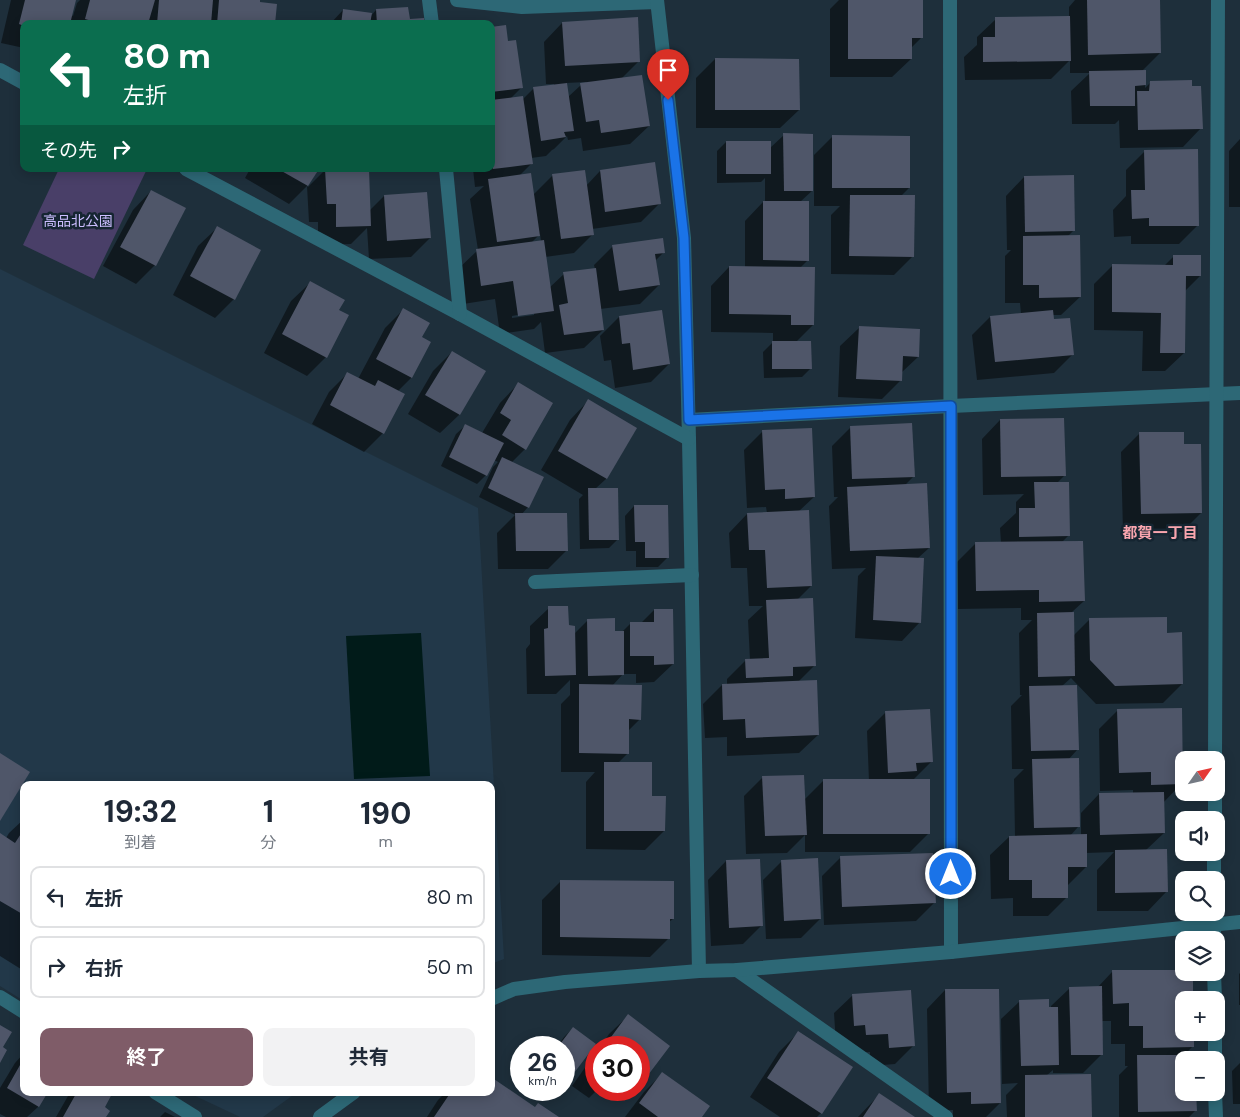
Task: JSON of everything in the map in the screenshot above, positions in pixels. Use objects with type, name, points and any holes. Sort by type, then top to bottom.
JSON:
[{"type":"street","points":[[430,0],[432,20]]},
{"type":"street","points":[[457,0],[522,7],[657,1],[684,238],[699,971]]},
{"type":"street","points":[[950,0],[952,952]]},
{"type":"street","points":[[1215,751],[1218,0]]},
{"type":"street","points":[[0,70],[20,81]]},
{"type":"street","points":[[192,172],[460,314],[689,439]]},
{"type":"street","points":[[446,172],[460,314]]},
{"type":"street","points":[[689,420],[1240,393]]},
{"type":"street","points":[[535,582],[692,575]]},
{"type":"street","points":[[1225,920],[1240,922]]},
{"type":"street","points":[[495,998],[514,989],[556,983],[952,952],[1191,921]]},
{"type":"street","points":[[737,970],[946,1117]]},
{"type":"street","points":[[0,997],[20,1010]]},
{"type":"street","points":[[161,1096],[195,1117]]},
{"type":"street","points":[[320,1117],[349,1096]]},
{"type":"street","points":[[1216,1101],[1216,1117]]},
{"type":"shaded area","points":[[0,269],[478,508],[494,781],[20,781],[20,998],[0,986]]},
{"type":"shaded area","points":[[421,633],[430,776],[354,779],[346,636]]},
{"type":"shaded area","points":[[495,803],[504,959],[495,962]]},
{"type":"shaded area","points":[[195,1096],[292,1096],[263,1117],[240,1117]]},
{"type":"green space","name":"高品北公園","points":[[58,172],[146,172],[94,279],[23,245]]},
{"type":"building","points":[[25,0],[76,0],[71,20],[20,20]]},
{"type":"building","points":[[90,0],[155,0],[149,20],[85,19]]},
{"type":"building","points":[[159,0],[213,0],[211,20],[157,20]]},
{"type":"building","points":[[219,0],[260,0],[260,2],[277,4],[275,20],[217,20]]},
{"type":"building","points":[[848,0],[923,0],[923,38],[912,38],[912,59],[848,59]]},
{"type":"building","points":[[1087,0],[1160,0],[1161,53],[1088,55]]},
{"type":"building","points":[[408,7],[410,19],[424,18],[424,20],[377,20],[376,9]]},
{"type":"building","points":[[343,9],[372,13],[371,20],[342,20]]},
{"type":"building","points":[[1070,16],[1071,61],[983,62],[983,37],[995,37],[995,17]]},
{"type":"building","points":[[638,17],[640,62],[565,66],[562,22]]},
{"type":"building","points":[[506,25],[508,41],[516,40],[523,88],[495,92],[495,26]]},
{"type":"building","points":[[715,58],[799,59],[800,110],[715,110]]},
{"type":"building","points":[[1146,70],[1146,85],[1135,86],[1135,106],[1090,106],[1089,71]]},
{"type":"building","points":[[642,75],[650,126],[601,133],[599,120],[586,122],[580,83]]},
{"type":"building","points":[[1192,80],[1192,86],[1201,86],[1203,129],[1138,130],[1137,91],[1149,91],[1150,81]]},
{"type":"building","points":[[567,83],[574,131],[564,132],[566,137],[541,141],[533,87]]},
{"type":"building","points":[[523,96],[533,164],[495,169],[495,100]]},
{"type":"building","points":[[783,133],[813,134],[813,191],[784,191]]},
{"type":"building","points":[[832,135],[910,136],[910,188],[832,188]]},
{"type":"building","points":[[726,141],[771,141],[771,174],[726,174]]},
{"type":"building","points":[[1198,149],[1199,226],[1149,226],[1149,218],[1132,219],[1131,190],[1145,190],[1144,150]]},
{"type":"building","points":[[655,162],[661,204],[605,212],[600,170]]},
{"type":"building","points":[[585,170],[594,235],[561,239],[552,174]]},
{"type":"building","points":[[283,172],[317,172],[308,186]]},
{"type":"building","points":[[325,172],[369,172],[371,226],[336,227],[336,204],[327,204]]},
{"type":"building","points":[[531,173],[540,236],[497,242],[488,179]]},
{"type":"building","points":[[1074,175],[1075,231],[1025,232],[1024,176]]},
{"type":"building","points":[[151,190],[186,208],[156,266],[120,247]]},
{"type":"building","points":[[427,192],[431,238],[387,241],[384,195]]},
{"type":"building","points":[[850,195],[915,195],[914,257],[849,256]]},
{"type":"building","points":[[763,201],[809,201],[809,261],[763,260]]},
{"type":"building","points":[[217,226],[261,250],[235,300],[190,276]]},
{"type":"building","points":[[1080,235],[1081,297],[1039,298],[1039,285],[1023,285],[1023,236]]},
{"type":"building","points":[[663,238],[665,253],[655,254],[660,285],[619,291],[612,245]]},
{"type":"building","points":[[544,240],[554,311],[518,316],[513,281],[481,286],[476,249]]},
{"type":"building","points":[[1173,255],[1201,255],[1201,276],[1186,276],[1185,353],[1160,353],[1161,313],[1112,312],[1112,264],[1173,265]]},
{"type":"building","points":[[729,266],[815,267],[814,325],[791,325],[791,315],[729,314]]},
{"type":"building","points":[[596,268],[604,330],[564,335],[559,305],[568,303],[563,272]]},
{"type":"building","points":[[310,281],[345,300],[339,310],[349,315],[327,358],[282,334]]},
{"type":"building","points":[[403,308],[430,323],[422,337],[431,342],[412,378],[376,359]]},
{"type":"building","points":[[662,310],[670,364],[633,370],[630,343],[622,344],[619,316]]},
{"type":"building","points":[[1053,310],[1054,319],[1070,318],[1074,355],[995,362],[990,316]]},
{"type":"building","points":[[859,326],[920,329],[919,357],[903,356],[902,381],[856,379]]},
{"type":"building","points":[[772,341],[811,341],[812,369],[772,369]]},
{"type":"building","points":[[452,351],[486,371],[460,415],[425,395]]},
{"type":"building","points":[[347,372],[375,386],[378,380],[405,394],[384,434],[330,405]]},
{"type":"building","points":[[518,382],[553,403],[526,450],[502,435],[511,420],[500,413]]},
{"type":"building","points":[[588,399],[637,428],[607,479],[558,451]]},
{"type":"building","points":[[1064,418],[1066,476],[1001,477],[1000,419]]},
{"type":"building","points":[[912,423],[915,477],[852,479],[850,426]]},
{"type":"building","points":[[465,424],[504,443],[487,476],[449,457]]},
{"type":"building","points":[[812,428],[815,497],[785,499],[785,489],[765,490],[762,430]]},
{"type":"building","points":[[1139,432],[1184,432],[1184,444],[1201,444],[1202,513],[1141,514]]},
{"type":"building","points":[[502,457],[544,477],[529,508],[488,488]]},
{"type":"building","points":[[1034,482],[1069,482],[1070,536],[1019,537],[1019,508],[1035,508]]},
{"type":"building","points":[[927,483],[930,548],[850,551],[847,487]]},
{"type":"building","points":[[588,488],[618,488],[619,540],[589,540]]},
{"type":"building","points":[[634,505],[668,505],[669,558],[645,558],[645,542],[635,542]]},
{"type":"building","points":[[809,510],[812,586],[767,588],[765,550],[749,550],[747,513]]},
{"type":"building","points":[[515,513],[567,513],[568,551],[516,551]]},
{"type":"building","points":[[1083,541],[1085,601],[1039,602],[1039,590],[976,591],[975,542]]},
{"type":"building","points":[[876,556],[924,558],[921,623],[873,620]]},
{"type":"building","points":[[813,598],[816,666],[793,667],[793,676],[746,678],[745,659],[769,658],[766,600]]},
{"type":"building","points":[[548,606],[568,606],[569,625],[575,626],[576,675],[545,676],[544,629],[548,628]]},
{"type":"building","points":[[654,609],[673,609],[674,664],[654,665],[654,656],[630,656],[630,622],[654,622]]},
{"type":"building","points":[[1074,612],[1075,676],[1038,677],[1037,613]]},
{"type":"building","points":[[1167,617],[1167,633],[1182,632],[1183,684],[1115,686],[1090,660],[1089,618]]},
{"type":"building","points":[[615,618],[615,631],[624,631],[624,675],[588,676],[587,619]]},
{"type":"building","points":[[817,680],[819,735],[746,738],[745,719],[723,720],[722,684]]},
{"type":"building","points":[[579,684],[642,685],[641,720],[629,719],[629,754],[579,753]]},
{"type":"building","points":[[1077,685],[1079,750],[1031,751],[1029,686]]},
{"type":"building","points":[[1182,708],[1183,751],[1175,751],[1175,784],[1151,785],[1151,772],[1119,773],[1117,709]]},
{"type":"building","points":[[930,709],[933,762],[916,763],[917,771],[888,773],[885,711]]},
{"type":"building","points":[[0,753],[30,772],[24,781],[20,781],[20,788],[0,821]]},
{"type":"building","points":[[1079,758],[1080,827],[1034,828],[1032,759]]},
{"type":"building","points":[[604,762],[652,762],[652,796],[666,796],[665,831],[604,831]]},
{"type":"building","points":[[804,775],[807,835],[765,836],[762,776]]},
{"type":"building","points":[[823,779],[930,779],[930,834],[823,834]]},
{"type":"building","points":[[1164,792],[1165,833],[1100,835],[1099,793]]},
{"type":"building","points":[[0,833],[15,843],[20,835],[20,913],[0,901]]},
{"type":"building","points":[[1087,834],[1087,867],[1068,867],[1068,898],[1032,898],[1032,880],[1009,880],[1009,836]]},
{"type":"building","points":[[1167,849],[1168,892],[1115,893],[1115,850]]},
{"type":"building","points":[[933,853],[936,903],[842,907],[840,856]]},
{"type":"building","points":[[818,858],[821,919],[784,921],[781,860]]},
{"type":"building","points":[[760,859],[763,926],[729,928],[726,860]]},
{"type":"building","points":[[560,880],[674,881],[674,919],[670,919],[670,939],[560,937]]},
{"type":"building","points":[[1112,970],[1175,970],[1175,981],[1193,981],[1193,991],[1175,991],[1175,1041],[1194,1041],[1194,1047],[1143,1048],[1143,1026],[1129,1026],[1129,1003],[1113,1004]]},
{"type":"building","points":[[1102,986],[1103,1055],[1071,1055],[1069,987]]},
{"type":"building","points":[[945,989],[999,989],[1001,1103],[971,1104],[971,1092],[947,1093]]},
{"type":"building","points":[[911,990],[915,1046],[889,1048],[888,1034],[866,1035],[865,1025],[854,1026],[852,994]]},
{"type":"building","points":[[1049,999],[1049,1007],[1058,1007],[1059,1065],[1021,1066],[1019,1000]]},
{"type":"building","points":[[628,1014],[670,1046],[650,1072],[650,1036],[612,1036]]},
{"type":"building","points":[[0,1025],[12,1032],[3,1047],[7,1050],[0,1063]]},
{"type":"building","points":[[573,1027],[585,1036],[585,1059],[575,1072],[575,1036],[566,1036]]},
{"type":"building","points":[[798,1031],[853,1067],[822,1114],[767,1078]]},
{"type":"building","points":[[1137,1055],[1175,1055],[1175,1101],[1196,1101],[1197,1111],[1138,1112]]},
{"type":"building","points":[[20,1065],[20,1096],[7,1088]]},
{"type":"building","points":[[662,1072],[710,1106],[702,1117],[658,1117],[639,1103],[640,1101],[650,1101],[650,1088]]},
{"type":"building","points":[[1091,1074],[1092,1117],[1025,1117],[1025,1075]]},
{"type":"building","points":[[495,1080],[510,1090],[510,1101],[526,1101],[535,1107],[538,1103],[559,1117],[434,1117],[448,1096],[495,1096]]},
{"type":"building","points":[[879,1093],[915,1117],[863,1117]]},
{"type":"building","points":[[20,1096],[46,1096],[39,1107]]},
{"type":"building","points":[[75,1096],[111,1096],[105,1107],[110,1111],[106,1117],[63,1117]]},
{"type":"district","name":"都賀一丁目","points":[[1160,533]]},
{"type":"route","points":[[668,100],[684,238],[689,420],[951,406],[951,874]]}]
